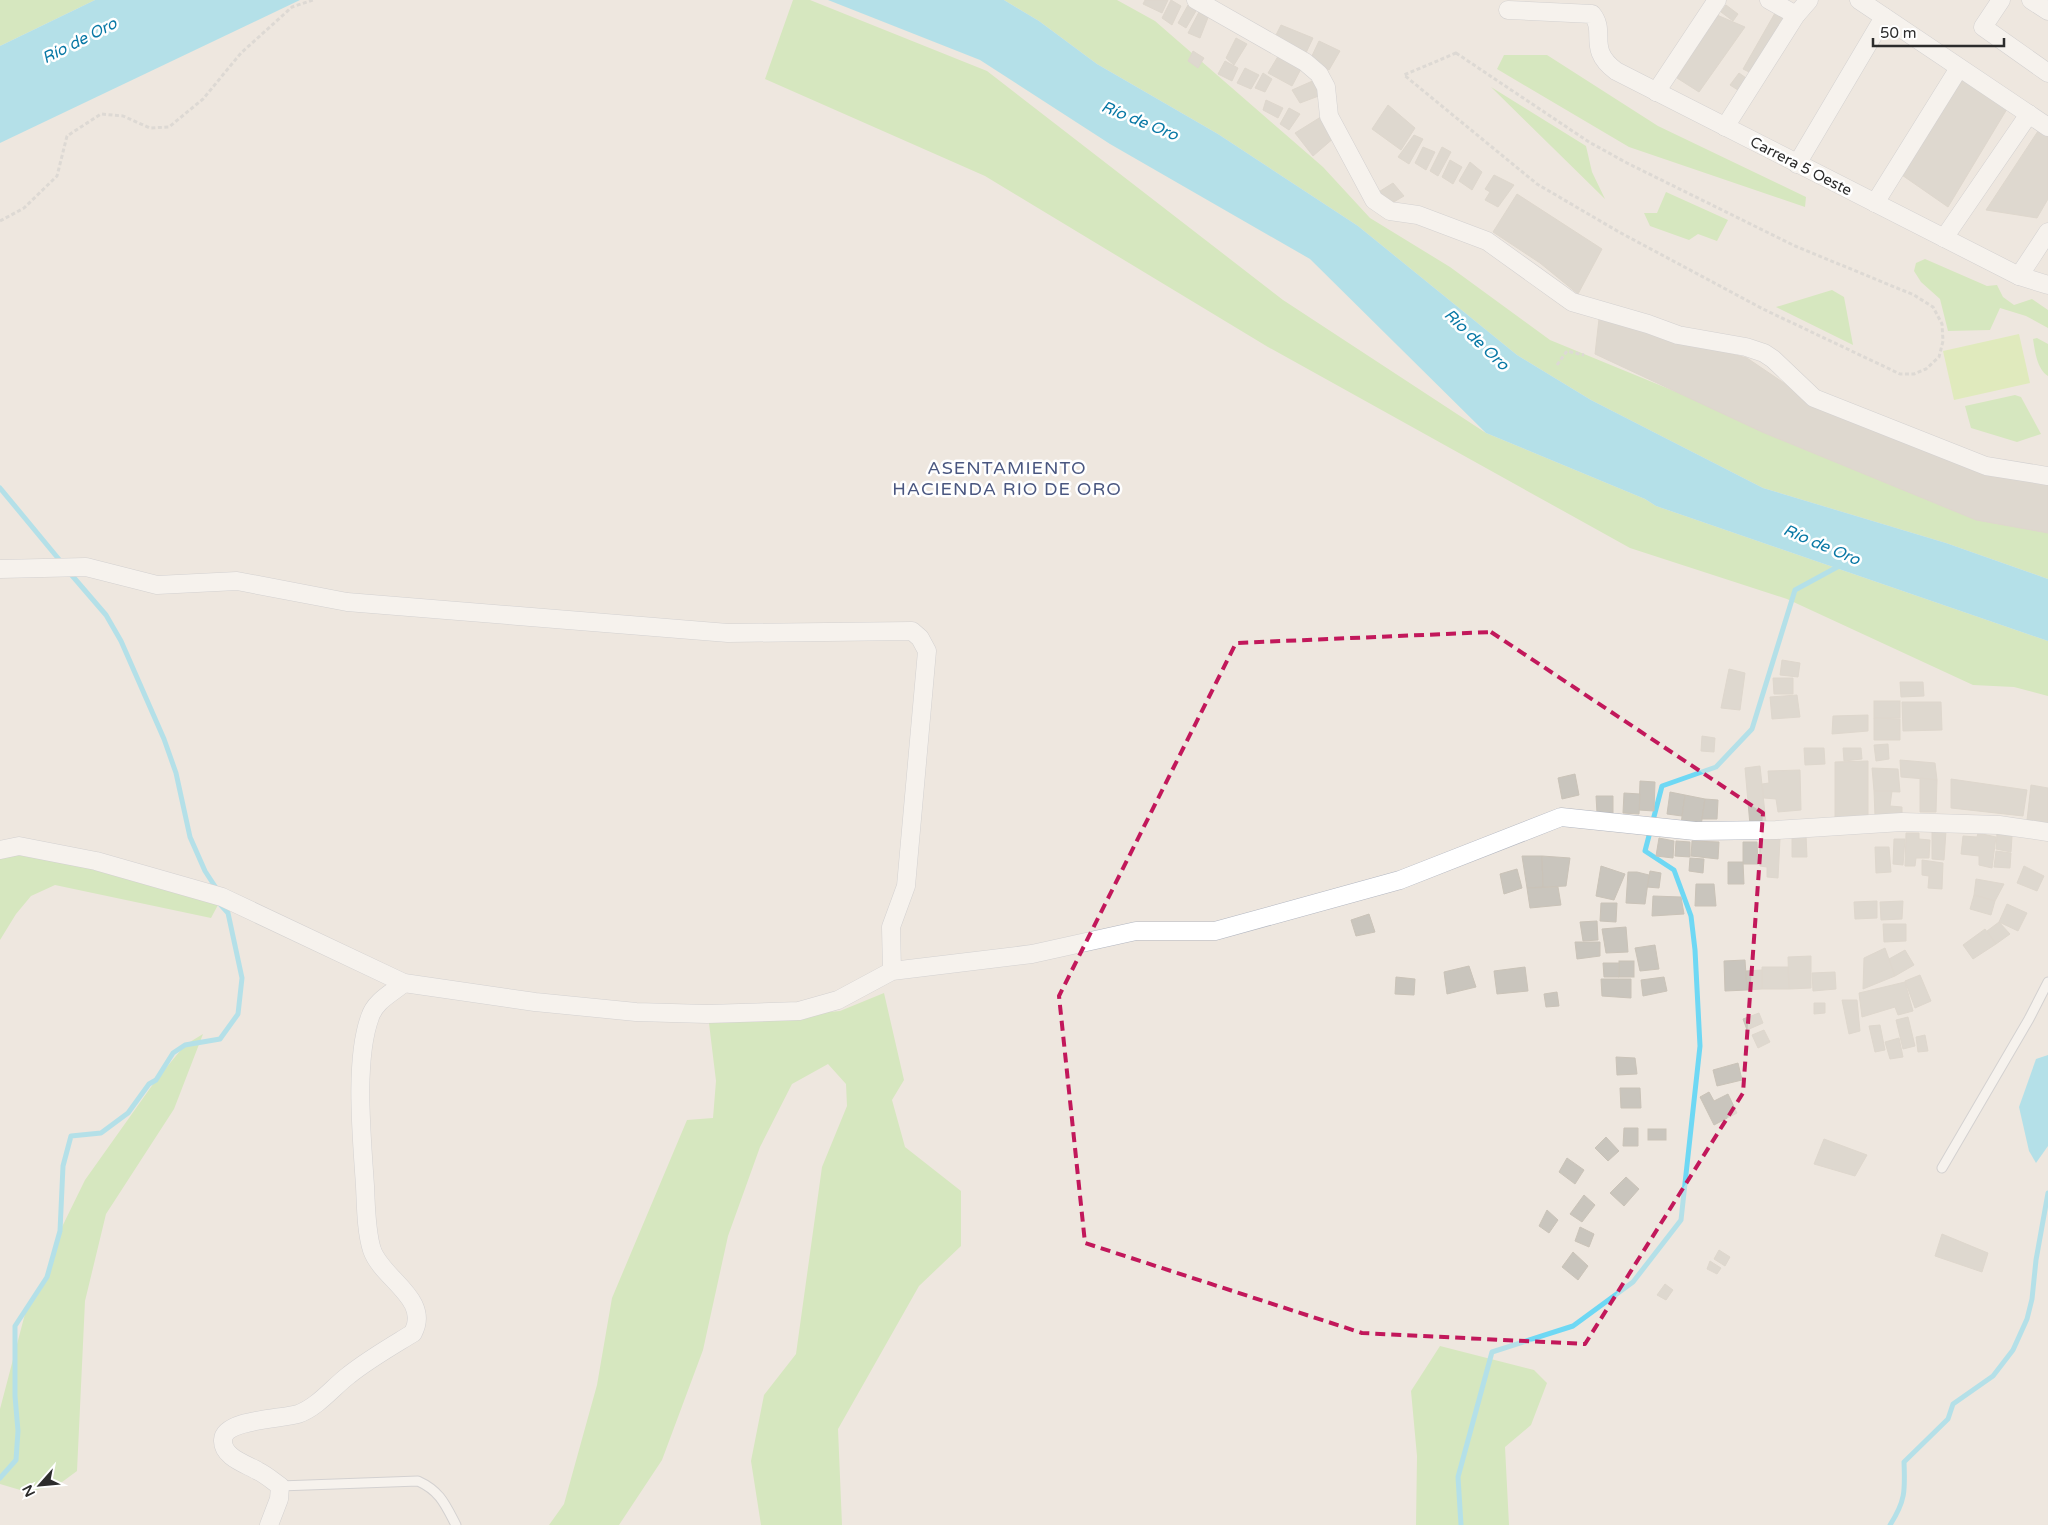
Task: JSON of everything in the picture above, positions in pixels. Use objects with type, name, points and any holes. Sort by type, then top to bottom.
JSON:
[{"type":"street","points":[[1196,0],[1305,62],[1318,74],[1326,87],[1329,116],[1374,200],[1380,206],[1390,211],[1418,215],[1487,241],[1572,302],[1648,324],[1678,336],[1746,347],[1764,353],[1774,358],[1814,398],[1986,466],[2048,476]]},
{"type":"street","points":[[1656,92],[1718,0]]},
{"type":"street","points":[[1768,0],[1796,15]]},
{"type":"street","points":[[1725,127],[1796,15],[1809,0]]},
{"type":"street","points":[[1859,0],[2048,127]]},
{"type":"street","points":[[2001,0],[1983,28],[2048,73]]},
{"type":"street","points":[[2031,0],[2048,11]]},
{"type":"street","name":"Carrera 5 Oeste","points":[[1508,10],[1592,14],[1597,19],[1598,49],[1608,65],[1656,92],[2019,276],[2048,285]]},
{"type":"street","points":[[1797,164],[1884,17]]},
{"type":"street","points":[[1875,203],[1959,68]]},
{"type":"street","points":[[1944,238],[2029,114]]},
{"type":"street","points":[[2019,276],[2048,232]]},
{"type":"street","points":[[0,569],[86,567],[157,585],[237,581],[347,602],[728,633],[912,631],[920,638],[927,651],[906,886],[891,926],[892,971]]},
{"type":"street","points":[[0,850],[19,846],[96,861],[222,897],[404,983],[535,1002],[636,1012],[756,1013],[799,1011],[838,1000],[892,971],[1032,954],[1136,931],[1215,931],[1400,880],[1561,817],[1695,831],[1776,830],[1902,822],[1999,825],[2048,832]]},
{"type":"street","points":[[269,1525],[279,1499],[280,1486],[260,1472],[232,1457],[223,1443],[223,1437],[228,1431],[239,1426],[275,1417],[296,1415],[306,1411],[349,1375],[413,1333],[417,1325],[417,1314],[412,1302],[372,1250],[366,1210],[360,1118],[363,1052],[370,1017],[376,1005],[404,983]]},
{"type":"lane","points":[[1942,1168],[2029,1019],[2048,982]]},
{"type":"lane","points":[[280,1486],[418,1480],[432,1487],[441,1497],[456,1525]]},
{"type":"path","points":[[0,222],[24,208],[57,176],[67,136],[101,114],[123,116],[150,128],[169,127],[204,98],[241,53],[292,7],[313,0]]},
{"type":"path","points":[[1456,53],[1589,142],[1627,163],[1795,246],[1914,296],[1933,306],[1942,324],[1943,341],[1939,357],[1926,369],[1914,374],[1900,374],[1763,310],[1619,232],[1537,184],[1404,75],[1456,53]]},
{"type":"path","points":[[1557,365],[1567,351],[1584,355]]},
{"type":"highlighted area","points":[[1491,632],[1763,813],[1743,1093],[1585,1344],[1362,1333],[1085,1243],[1059,996],[1236,643]]},
{"type":"green space","points":[[0,0],[95,0],[0,46]]},
{"type":"green space","points":[[793,0],[810,0],[987,71],[1283,300],[1486,433],[1645,499],[1656,506],[2048,641],[2048,696],[2014,687],[1973,685],[1787,599],[1630,548],[1268,347],[985,176],[765,79]]},
{"type":"green space","points":[[1004,0],[1117,0],[1155,21],[1323,167],[1370,218],[1450,267],[1550,340],[1691,398],[2048,529],[2048,579],[1946,543],[1763,488],[1591,400],[1517,355],[1358,226],[1218,134],[1097,64],[1039,21]]},
{"type":"green space","points":[[1504,55],[1547,55],[1658,126],[1806,197],[1805,207],[1629,147],[1497,69]]},
{"type":"green space","points":[[1491,87],[1586,146],[1592,172],[1605,199]]},
{"type":"green space","points":[[1666,192],[1728,220],[1717,241],[1698,234],[1689,240],[1650,226],[1644,213],[1657,213]]},
{"type":"green space","points":[[1925,259],[1987,286],[1997,285],[2003,297],[2014,305],[2032,299],[2048,310],[2048,328],[2026,316],[2000,308],[1990,330],[1948,331],[1940,299],[1921,282],[1914,271],[1916,263]]},
{"type":"green space","points":[[1832,290],[1844,297],[1853,345],[1776,307]]},
{"type":"green space","points":[[2019,334],[2030,383],[1954,400],[1943,351]]},
{"type":"green space","points":[[2037,338],[2048,344],[2048,376],[2041,369],[2037,359],[2033,339]]},
{"type":"green space","points":[[2015,395],[2021,397],[2041,434],[2017,442],[1971,428],[1965,406]]},
{"type":"green space","points":[[16,851],[93,866],[219,903],[211,918],[55,885],[31,896],[16,914],[0,940],[0,854]]},
{"type":"green space","points":[[884,993],[904,1080],[892,1100],[905,1147],[961,1191],[961,1246],[919,1286],[838,1429],[842,1525],[761,1525],[751,1461],[764,1395],[796,1354],[822,1167],[847,1106],[846,1084],[828,1064],[792,1084],[760,1147],[728,1236],[703,1350],[662,1460],[619,1525],[549,1525],[564,1504],[597,1385],[612,1298],[687,1120],[713,1118],[716,1081],[708,1015],[754,1019],[840,1011]]},
{"type":"green space","points":[[203,1034],[174,1109],[106,1214],[85,1301],[77,1471],[58,1485],[27,1492],[0,1484],[0,1409],[26,1310],[47,1277],[60,1231],[85,1180],[156,1080],[185,1045]]},
{"type":"green space","points":[[1440,1346],[1534,1370],[1547,1383],[1531,1425],[1505,1447],[1509,1525],[1416,1525],[1417,1456],[1411,1391]]},
{"type":"water","name":"Río de Oro","points":[[95,0],[300,0],[0,143],[0,46]]},
{"type":"water","name":"Río de Oro","points":[[828,0],[1004,0],[1039,21],[1097,64],[1218,134],[1358,226],[1517,355],[1591,400],[1763,488],[1946,543],[2048,579],[2048,641],[1656,506],[1645,499],[1486,433],[1310,259],[1110,144],[980,60]]},
{"type":"water","points":[[2048,1055],[2048,1146],[2036,1163],[2029,1151],[2019,1107],[2036,1059]]},
{"type":"building","points":[[1145,0],[1168,0],[1162,13],[1143,4]]},
{"type":"building","points":[[1171,0],[1181,6],[1172,25],[1162,18]]},
{"type":"building","points":[[1188,5],[1196,11],[1186,28],[1178,23]]},
{"type":"building","points":[[1726,5],[1738,14],[1733,21],[1721,12]]},
{"type":"building","points":[[1200,10],[1209,15],[1200,38],[1188,33]]},
{"type":"building","points":[[1775,13],[1786,20],[1755,75],[1743,69]]},
{"type":"building","points":[[1717,15],[1745,27],[1699,92],[1677,78]]},
{"type":"building","points":[[1281,25],[1313,38],[1305,55],[1274,39]]},
{"type":"building","points":[[1236,38],[1247,44],[1234,65],[1226,58]]},
{"type":"building","points":[[1319,41],[1340,51],[1329,70],[1310,60]]},
{"type":"building","points":[[1193,51],[1204,58],[1198,68],[1188,61]]},
{"type":"building","points":[[1280,53],[1302,67],[1292,86],[1268,73]]},
{"type":"building","points":[[1225,61],[1238,68],[1232,81],[1218,74]]},
{"type":"building","points":[[1245,68],[1259,75],[1251,89],[1237,83]]},
{"type":"building","points":[[1263,73],[1272,79],[1265,92],[1255,88]]},
{"type":"building","points":[[1739,73],[1749,80],[1741,92],[1730,85]]},
{"type":"building","points":[[1959,77],[2010,104],[1948,207],[1899,173]]},
{"type":"building","points":[[1317,79],[1324,94],[1300,103],[1292,90]]},
{"type":"building","points":[[1266,100],[1283,108],[1278,118],[1263,110]]},
{"type":"building","points":[[1388,105],[1415,128],[1401,150],[1372,129]]},
{"type":"building","points":[[1289,108],[1300,114],[1289,130],[1280,124]]},
{"type":"building","points":[[1324,115],[1335,137],[1313,156],[1295,133]]},
{"type":"building","points":[[2042,125],[2048,129],[2048,199],[2037,218],[1986,210]]},
{"type":"building","points":[[1414,135],[1423,139],[1409,164],[1398,157]]},
{"type":"building","points":[[1423,147],[1435,152],[1426,170],[1415,163]]},
{"type":"building","points":[[1442,147],[1451,152],[1438,176],[1430,171]]},
{"type":"building","points":[[1450,160],[1462,167],[1453,184],[1442,177]]},
{"type":"building","points":[[1470,162],[1482,172],[1472,190],[1459,181]]},
{"type":"building","points":[[1494,175],[1514,185],[1498,207],[1485,200],[1490,192],[1485,189]]},
{"type":"building","points":[[1393,183],[1404,196],[1387,206],[1377,193]]},
{"type":"building","points":[[1517,194],[1602,249],[1578,294],[1540,263],[1493,232]]},
{"type":"building","points":[[1599,319],[1747,358],[1809,400],[1992,477],[2048,482],[2048,533],[1976,520],[1762,432],[1595,354]]},
{"type":"building","points":[[1782,660],[1800,663],[1798,677],[1780,675]]},
{"type":"building","points":[[1729,669],[1745,673],[1740,710],[1721,708]]},
{"type":"building","points":[[1773,678],[1793,678],[1793,694],[1774,694]]},
{"type":"building","points":[[1900,682],[1923,682],[1924,696],[1901,697]]},
{"type":"building","points":[[1797,695],[1800,717],[1772,719],[1770,697]]},
{"type":"building","points":[[1874,701],[1900,701],[1900,718],[1874,718]]},
{"type":"building","points":[[1902,702],[1941,702],[1942,730],[1903,731]]},
{"type":"building","points":[[1868,715],[1868,731],[1832,734],[1833,716]]},
{"type":"building","points":[[1874,718],[1900,719],[1900,740],[1874,740]]},
{"type":"building","points":[[1702,736],[1715,738],[1714,752],[1701,751]]},
{"type":"building","points":[[1888,744],[1889,759],[1876,761],[1874,745]]},
{"type":"building","points":[[1804,748],[1824,748],[1825,764],[1805,765]]},
{"type":"building","points":[[1843,748],[1861,748],[1862,759],[1844,761]]},
{"type":"building","points":[[1900,760],[1935,763],[1937,780],[1901,777]]},
{"type":"building","points":[[1868,761],[1868,818],[1835,818],[1835,762]]},
{"type":"building","points":[[1760,766],[1766,823],[1750,825],[1745,768]]},
{"type":"building","points":[[1872,768],[1898,769],[1900,792],[1874,791]]},
{"type":"building","points":[[1800,770],[1801,810],[1778,812],[1776,799],[1764,798],[1762,784],[1769,783],[1768,771]]},
{"type":"building","points":[[1575,774],[1579,795],[1562,799],[1558,778]]},
{"type":"building","points":[[1920,778],[1937,780],[1936,812],[1920,812]]},
{"type":"building","points":[[1951,779],[2027,790],[2023,816],[1951,808]]},
{"type":"building","points":[[1640,781],[1655,782],[1654,811],[1639,810]]},
{"type":"building","points":[[2031,785],[2048,788],[2048,825],[2027,820]]},
{"type":"building","points":[[1874,791],[1892,791],[1890,806],[1902,807],[1902,817],[1875,816]]},
{"type":"building","points":[[1670,792],[1685,795],[1682,816],[1667,814]]},
{"type":"building","points":[[1624,793],[1640,794],[1639,814],[1623,813]]},
{"type":"building","points":[[1685,795],[1705,799],[1701,826],[1681,824]]},
{"type":"building","points":[[1596,796],[1613,796],[1613,813],[1597,813]]},
{"type":"building","points":[[1705,799],[1718,800],[1717,819],[1702,819]]},
{"type":"building","points":[[1932,830],[1946,831],[1944,860],[1932,859]]},
{"type":"building","points":[[1906,833],[1919,833],[1919,839],[1930,840],[1929,858],[1916,858],[1915,866],[1905,866]]},
{"type":"building","points":[[1978,833],[1996,837],[1992,868],[1979,865],[1979,856],[1961,854],[1963,836],[1977,837]]},
{"type":"building","points":[[1997,833],[2012,836],[2011,852],[1996,849]]},
{"type":"building","points":[[1806,835],[1807,857],[1792,857],[1792,836]]},
{"type":"building","points":[[1760,837],[1780,839],[1778,878],[1767,877],[1767,867],[1760,866]]},
{"type":"building","points":[[1659,838],[1674,841],[1673,858],[1656,856]]},
{"type":"building","points":[[1894,839],[1905,839],[1903,865],[1893,864]]},
{"type":"building","points":[[1676,841],[1690,842],[1690,857],[1675,856]]},
{"type":"building","points":[[1692,841],[1719,842],[1718,859],[1691,856]]},
{"type":"building","points":[[1743,842],[1757,842],[1758,864],[1743,864]]},
{"type":"building","points":[[1875,847],[1889,847],[1891,872],[1876,873]]},
{"type":"building","points":[[1996,851],[2011,853],[2010,868],[1994,867]]},
{"type":"building","points":[[1522,856],[1542,856],[1543,887],[1527,888]]},
{"type":"building","points":[[1542,856],[1570,858],[1566,886],[1543,887]]},
{"type":"building","points":[[1690,858],[1704,859],[1703,873],[1689,871]]},
{"type":"building","points":[[1922,860],[1943,863],[1942,889],[1928,888],[1929,876],[1922,875]]},
{"type":"building","points":[[1728,862],[1743,862],[1744,884],[1728,884]]},
{"type":"building","points":[[1601,866],[1625,874],[1614,900],[1596,896]]},
{"type":"building","points":[[2024,866],[2044,876],[2037,891],[2017,883]]},
{"type":"building","points":[[1517,869],[1522,888],[1504,894],[1500,874]]},
{"type":"building","points":[[1650,871],[1661,873],[1659,888],[1647,887]]},
{"type":"building","points":[[1628,872],[1649,875],[1645,904],[1626,903]]},
{"type":"building","points":[[1976,879],[2004,884],[1995,901],[1974,895]]},
{"type":"building","points":[[1696,884],[1714,884],[1716,906],[1695,906]]},
{"type":"building","points":[[1558,887],[1561,905],[1530,908],[1527,888]]},
{"type":"building","points":[[1974,895],[1995,901],[1991,915],[1970,909]]},
{"type":"building","points":[[1653,896],[1681,897],[1684,914],[1652,916]]},
{"type":"building","points":[[1877,901],[1877,918],[1855,919],[1854,902]]},
{"type":"building","points":[[1903,901],[1902,919],[1881,920],[1880,902]]},
{"type":"building","points":[[1601,903],[1617,903],[1616,922],[1600,921]]},
{"type":"building","points":[[2007,904],[2027,913],[2018,931],[1999,922]]},
{"type":"building","points":[[1369,914],[1375,932],[1356,936],[1351,920]]},
{"type":"building","points":[[1597,921],[1598,940],[1583,941],[1580,922]]},
{"type":"building","points":[[1999,922],[2010,934],[1996,944],[1987,931]]},
{"type":"building","points":[[1883,924],[1906,924],[1906,941],[1884,942]]},
{"type":"building","points":[[1626,927],[1628,952],[1606,953],[1602,929]]},
{"type":"building","points":[[1985,929],[1996,944],[1973,959],[1963,945]]},
{"type":"building","points":[[1575,942],[1600,942],[1600,956],[1577,959]]},
{"type":"building","points":[[1655,945],[1659,969],[1640,971],[1635,948]]},
{"type":"building","points":[[1885,948],[1895,976],[1863,989],[1864,958]]},
{"type":"building","points":[[1905,950],[1914,965],[1895,976],[1889,959]]},
{"type":"building","points":[[1811,956],[1811,988],[1789,989],[1788,957]]},
{"type":"building","points":[[1745,960],[1747,990],[1725,991],[1724,961]]},
{"type":"building","points":[[1619,961],[1634,961],[1634,977],[1619,977]]},
{"type":"building","points":[[1603,963],[1619,963],[1619,977],[1604,977]]},
{"type":"building","points":[[1469,966],[1476,987],[1447,994],[1444,972]]},
{"type":"building","points":[[1525,967],[1528,991],[1497,994],[1494,971]]},
{"type":"building","points":[[1762,967],[1788,967],[1789,989],[1762,989]]},
{"type":"building","points":[[1762,970],[1762,989],[1747,990],[1746,971]]},
{"type":"building","points":[[1835,972],[1836,989],[1813,991],[1812,973]]},
{"type":"building","points":[[1920,975],[1931,1001],[1915,1008],[1905,981]]},
{"type":"building","points":[[1396,977],[1415,979],[1414,995],[1395,994]]},
{"type":"building","points":[[1664,977],[1667,991],[1643,996],[1641,980]]},
{"type":"building","points":[[1601,979],[1631,979],[1631,998],[1602,996]]},
{"type":"building","points":[[1905,982],[1913,1011],[1898,1015],[1895,1007],[1862,1017],[1859,993]]},
{"type":"building","points":[[1557,992],[1559,1006],[1546,1007],[1544,994]]},
{"type":"building","points":[[1842,1000],[1857,1000],[1860,1031],[1849,1034]]},
{"type":"building","points":[[1814,1003],[1825,1003],[1825,1013],[1814,1014]]},
{"type":"building","points":[[1759,1013],[1763,1023],[1747,1030],[1743,1019]]},
{"type":"building","points":[[1908,1017],[1915,1046],[1903,1049],[1896,1020]]},
{"type":"building","points":[[1880,1025],[1885,1050],[1875,1052],[1869,1026]]},
{"type":"building","points":[[1764,1030],[1770,1042],[1758,1048],[1752,1035]]},
{"type":"building","points":[[1925,1035],[1928,1051],[1918,1052],[1916,1037]]},
{"type":"building","points":[[1899,1038],[1903,1057],[1890,1059],[1885,1042]]},
{"type":"building","points":[[1616,1057],[1635,1058],[1637,1074],[1617,1075]]},
{"type":"building","points":[[1738,1063],[1742,1080],[1717,1086],[1713,1070]]},
{"type":"building","points":[[1620,1088],[1640,1088],[1641,1108],[1621,1108]]},
{"type":"building","points":[[1709,1092],[1714,1101],[1728,1094],[1737,1113],[1714,1125],[1700,1097]]},
{"type":"building","points":[[1624,1128],[1638,1128],[1638,1146],[1623,1146]]},
{"type":"building","points":[[1648,1129],[1666,1129],[1666,1140],[1648,1140]]},
{"type":"building","points":[[1606,1137],[1619,1151],[1608,1161],[1595,1148]]},
{"type":"building","points":[[1824,1139],[1867,1155],[1855,1176],[1814,1164]]},
{"type":"building","points":[[1567,1158],[1584,1170],[1575,1184],[1559,1172]]},
{"type":"building","points":[[1626,1177],[1639,1189],[1624,1206],[1610,1193]]},
{"type":"building","points":[[1584,1195],[1595,1205],[1582,1222],[1570,1214]]},
{"type":"building","points":[[1547,1210],[1558,1220],[1549,1233],[1539,1226]]},
{"type":"building","points":[[1580,1227],[1594,1234],[1589,1247],[1575,1241]]},
{"type":"building","points":[[1942,1234],[1988,1253],[1982,1272],[1935,1256]]},
{"type":"building","points":[[1719,1250],[1730,1257],[1725,1266],[1714,1259]]},
{"type":"building","points":[[1573,1252],[1588,1266],[1578,1280],[1562,1267]]},
{"type":"building","points":[[1710,1261],[1721,1268],[1717,1274],[1707,1269]]},
{"type":"building","points":[[1665,1284],[1673,1290],[1666,1300],[1657,1295]]},
{"type":"waterway","points":[[0,488],[62,563]]},
{"type":"waterway","name":"Río de Oro","points":[[1461,1525],[1458,1477],[1492,1352],[1573,1326],[1633,1282],[1681,1220],[1700,1046],[1695,950],[1691,916],[1674,870],[1645,851],[1662,786],[1716,767],[1752,729],[1795,590],[1841,565]]},
{"type":"waterway","points":[[69,572],[106,615],[121,641],[164,739],[176,773],[190,837],[205,871],[218,891]]},
{"type":"waterway","points":[[0,1478],[16,1460],[18,1431],[15,1396],[15,1326],[47,1277],[60,1231],[63,1166],[71,1136],[101,1133],[128,1113],[149,1084],[156,1080],[173,1053],[185,1045],[220,1039],[238,1014],[242,978],[228,913],[219,903]]},
{"type":"waterway","points":[[1890,1525],[1902,1501],[1904,1462],[1948,1419],[1953,1404],[1993,1376],[2013,1350],[2027,1319],[2032,1299],[2036,1260],[2048,1193]]},
{"type":"district","name":"ASENTAMIENTO HACIENDA RIO DE ORO","points":[[1007,478]]}]
